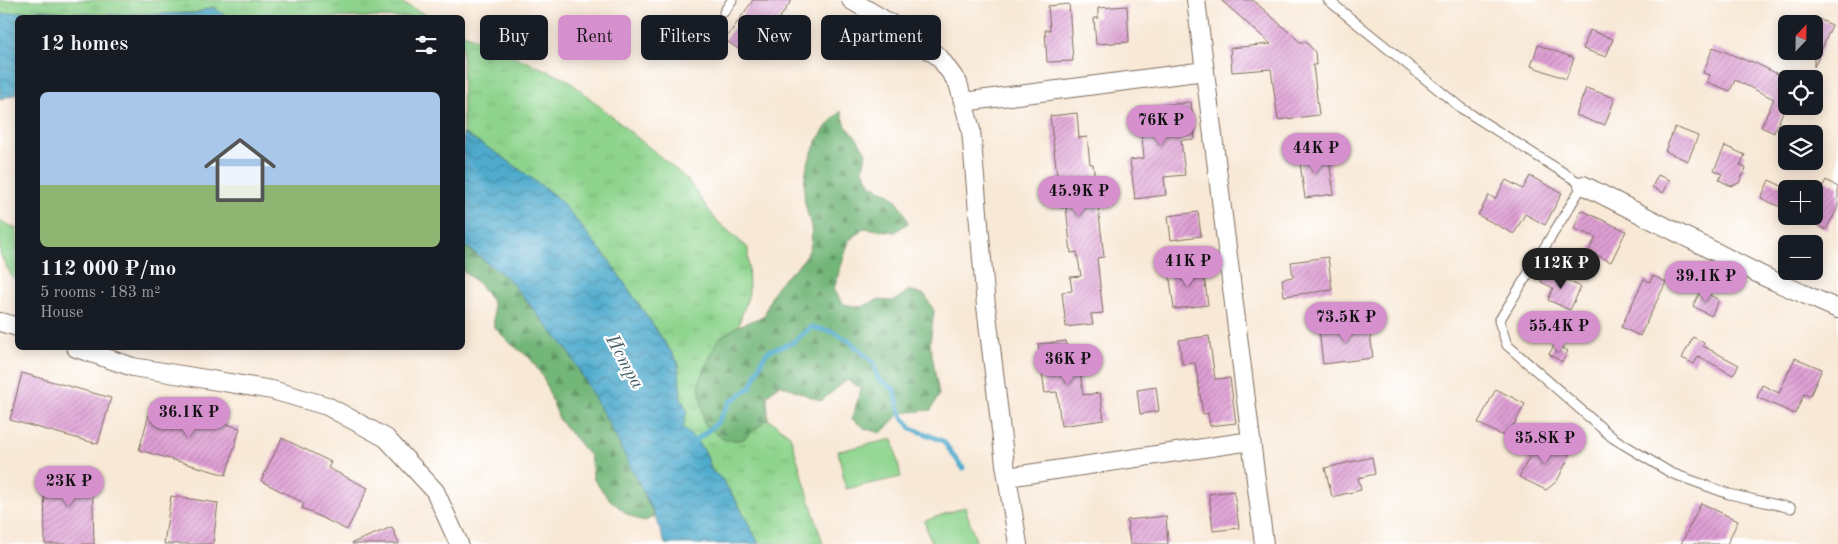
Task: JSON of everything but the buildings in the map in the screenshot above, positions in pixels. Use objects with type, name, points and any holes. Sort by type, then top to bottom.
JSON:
[{"type":"street","points":[[852,0],[903,31],[939,57],[958,83],[971,130],[986,306],[1007,477],[1018,544]]},
{"type":"street","points":[[1196,0],[1264,544]]},
{"type":"street","points":[[963,102],[1205,71]]},
{"type":"street","points":[[1584,185],[1765,277],[1838,309]]},
{"type":"street","points":[[0,322],[15,326]]},
{"type":"street","points":[[82,350],[133,367],[272,390],[327,406],[386,438],[435,491],[459,544]]},
{"type":"street","points":[[1007,477],[1251,441]]},
{"type":"lane","points":[[724,12],[732,0]]},
{"type":"lane","points":[[1328,0],[1461,108],[1584,185],[1499,321],[1507,345],[1613,438],[1671,473],[1729,494],[1791,508]]},
{"type":"green space","points":[[0,0],[396,0],[427,15],[223,15],[213,7],[195,13],[98,15],[42,10],[0,14]]},
{"type":"green space","points":[[465,34],[480,41],[480,60],[523,60],[568,80],[686,178],[716,220],[748,248],[749,294],[738,326],[718,339],[742,440],[768,419],[790,435],[823,544],[759,544],[738,504],[722,479],[712,471],[705,451],[683,427],[687,411],[681,398],[678,362],[608,259],[558,198],[500,155],[465,134]]},
{"type":"green space","points":[[841,111],[846,126],[857,138],[866,153],[863,170],[871,185],[891,195],[899,203],[908,223],[895,232],[863,228],[849,241],[834,289],[843,304],[861,307],[877,300],[894,301],[909,290],[925,295],[934,311],[930,343],[939,395],[931,410],[900,413],[881,433],[866,429],[852,419],[861,388],[847,380],[821,401],[779,384],[767,396],[768,419],[742,440],[724,440],[704,424],[699,383],[718,339],[738,326],[764,316],[776,288],[800,264],[807,254],[812,236],[805,203],[805,177],[817,141]]},
{"type":"green space","points":[[0,221],[15,228],[15,280],[0,254]]},
{"type":"green space","points":[[465,246],[508,279],[568,351],[608,422],[655,516],[643,522],[627,514],[609,499],[594,480],[590,456],[560,421],[543,377],[530,358],[511,344],[494,327],[493,303],[479,284],[465,273]]},
{"type":"green space","points":[[893,439],[901,477],[846,489],[838,451]]},
{"type":"green space","points":[[965,507],[977,544],[932,544],[924,521]]},
{"type":"water","points":[[213,7],[224,15],[98,15],[195,13]]},
{"type":"water","points":[[42,10],[98,15],[15,15],[15,95],[0,99],[0,14]]},
{"type":"water","name":"Истра","points":[[465,134],[500,155],[558,198],[608,259],[678,362],[681,398],[687,411],[683,427],[705,451],[712,471],[722,479],[738,504],[759,544],[665,544],[655,516],[608,422],[568,351],[508,279],[465,246]]},
{"type":"waterway","points":[[693,447],[695,441],[717,423],[730,402],[751,387],[763,358],[768,351],[792,343],[811,327],[833,332],[848,340],[874,363],[878,379],[894,389],[900,413],[911,428],[943,441],[963,468]]}]
